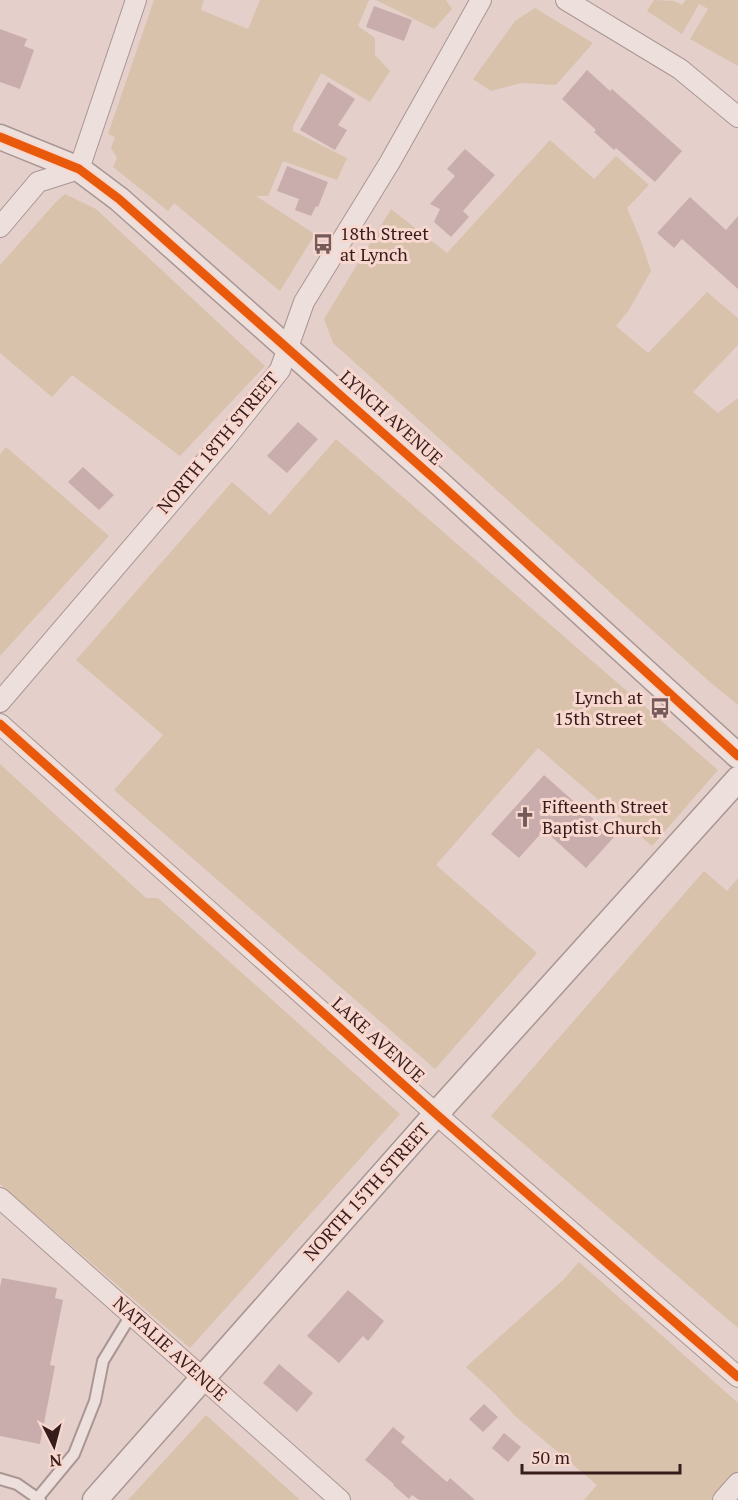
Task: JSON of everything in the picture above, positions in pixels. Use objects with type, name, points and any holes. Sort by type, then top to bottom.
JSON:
[{"type":"street","points":[[0,227],[38,182],[79,169],[136,0]]},
{"type":"street","name":"NORTH 18TH STREET","points":[[0,702],[256,402],[280,370],[304,302],[390,162],[481,0]]},
{"type":"street","points":[[566,0],[680,69],[737,113]]},
{"type":"street","name":"LYNCH AVENUE","points":[[0,137],[79,169],[119,199],[438,482],[738,756]]},
{"type":"street","name":"LAKE AVENUE","points":[[0,724],[436,1114],[738,1377]]},
{"type":"street","name":"NORTH 15TH STREET","points":[[95,1500],[436,1114],[738,779]]},
{"type":"street","name":"NATALIE AVENUE","points":[[0,1198],[340,1500]]},
{"type":"street","points":[[723,1500],[738,1483]]},
{"type":"lane","points":[[0,1479],[17,1484],[38,1500],[74,1454],[95,1401],[104,1361],[131,1315]]},
{"type":"shaded area","points":[[154,0],[204,0],[201,10],[248,29],[260,0],[369,0],[358,26],[375,38],[375,55],[390,71],[370,102],[321,73],[293,126],[293,131],[347,158],[337,180],[283,161],[268,196],[256,196],[315,234],[280,291],[174,203],[168,211],[113,167],[117,158],[111,148],[115,137],[108,134]]},
{"type":"shaded area","points":[[376,0],[446,0],[452,9],[434,29]]},
{"type":"shaded area","points":[[654,0],[674,1],[682,5],[686,0],[738,0],[738,66],[690,39],[708,9],[699,4],[682,34],[647,11]]},
{"type":"shaded area","points":[[535,8],[593,43],[556,85],[522,83],[491,91],[473,79],[515,21]]},
{"type":"shaded area","points":[[550,140],[594,179],[616,156],[649,185],[627,208],[651,271],[629,310],[616,326],[648,353],[707,292],[738,318],[738,345],[693,392],[718,413],[738,398],[738,705],[333,343],[324,319],[391,209],[447,253]]},
{"type":"shaded area","points":[[65,194],[96,209],[265,366],[180,456],[72,375],[52,397],[0,353],[0,265]]},
{"type":"shaded area","points":[[336,439],[718,770],[652,846],[538,748],[436,865],[537,953],[435,1069],[114,790],[163,735],[76,660],[232,482],[270,515]]},
{"type":"shaded area","points":[[6,447],[109,536],[0,656],[0,454]]},
{"type":"shaded area","points":[[0,764],[146,898],[158,898],[400,1114],[190,1348],[0,1184]]},
{"type":"shaded area","points":[[704,871],[727,891],[738,878],[738,1328],[491,1116]]},
{"type":"shaded area","points":[[579,1262],[738,1403],[738,1472],[713,1500],[584,1500],[597,1485],[515,1416],[466,1367],[563,1280]]},
{"type":"shaded area","points":[[206,1415],[300,1500],[128,1500]]},
{"type":"building","points":[[374,6],[412,20],[404,41],[366,27]]},
{"type":"building","points":[[0,29],[27,39],[24,46],[34,50],[20,89],[0,82]]},
{"type":"building","points":[[587,70],[682,151],[655,182],[616,148],[614,150],[562,99]]},
{"type":"building","points":[[328,82],[355,99],[338,125],[347,130],[335,150],[300,130]]},
{"type":"building","points":[[465,149],[495,175],[463,211],[469,217],[451,237],[434,222],[440,209],[430,204],[455,176],[447,169]]},
{"type":"building","points":[[287,166],[328,182],[318,207],[316,206],[311,216],[295,210],[299,199],[277,191]]},
{"type":"building","points":[[690,197],[726,230],[738,216],[738,289],[682,239],[674,248],[657,233]]},
{"type":"building","points":[[298,422],[318,439],[287,473],[267,456]]},
{"type":"building","points":[[83,467],[114,495],[99,510],[68,482]]},
{"type":"building","points":[[544,775],[614,837],[586,868],[544,830],[519,858],[491,834]]},
{"type":"building","points":[[2,1278],[57,1288],[55,1298],[63,1300],[50,1365],[55,1366],[40,1444],[0,1436],[0,1287]]},
{"type":"building","points":[[348,1290],[384,1321],[368,1341],[363,1336],[339,1363],[307,1336]]},
{"type":"building","points":[[279,1364],[313,1393],[297,1412],[263,1383]]},
{"type":"building","points":[[484,1404],[498,1417],[483,1432],[469,1419]]},
{"type":"building","points":[[393,1427],[405,1437],[401,1442],[447,1482],[450,1478],[475,1500],[419,1500],[412,1495],[409,1499],[393,1485],[365,1460]]},
{"type":"building","points":[[504,1433],[521,1447],[508,1462],[492,1448]]},
{"type":"cycle path","points":[[0,137],[79,169],[119,199],[438,482],[738,756]]},
{"type":"cycle path","points":[[0,724],[436,1114],[738,1377]]},
{"type":"place","name":"18th Street at Lynch","points":[[323,244]]},
{"type":"place","name":"Lynch at 15th Street","points":[[660,708]]},
{"type":"place","name":"Fifteenth Street Baptist Church","points":[[525,817]]}]
